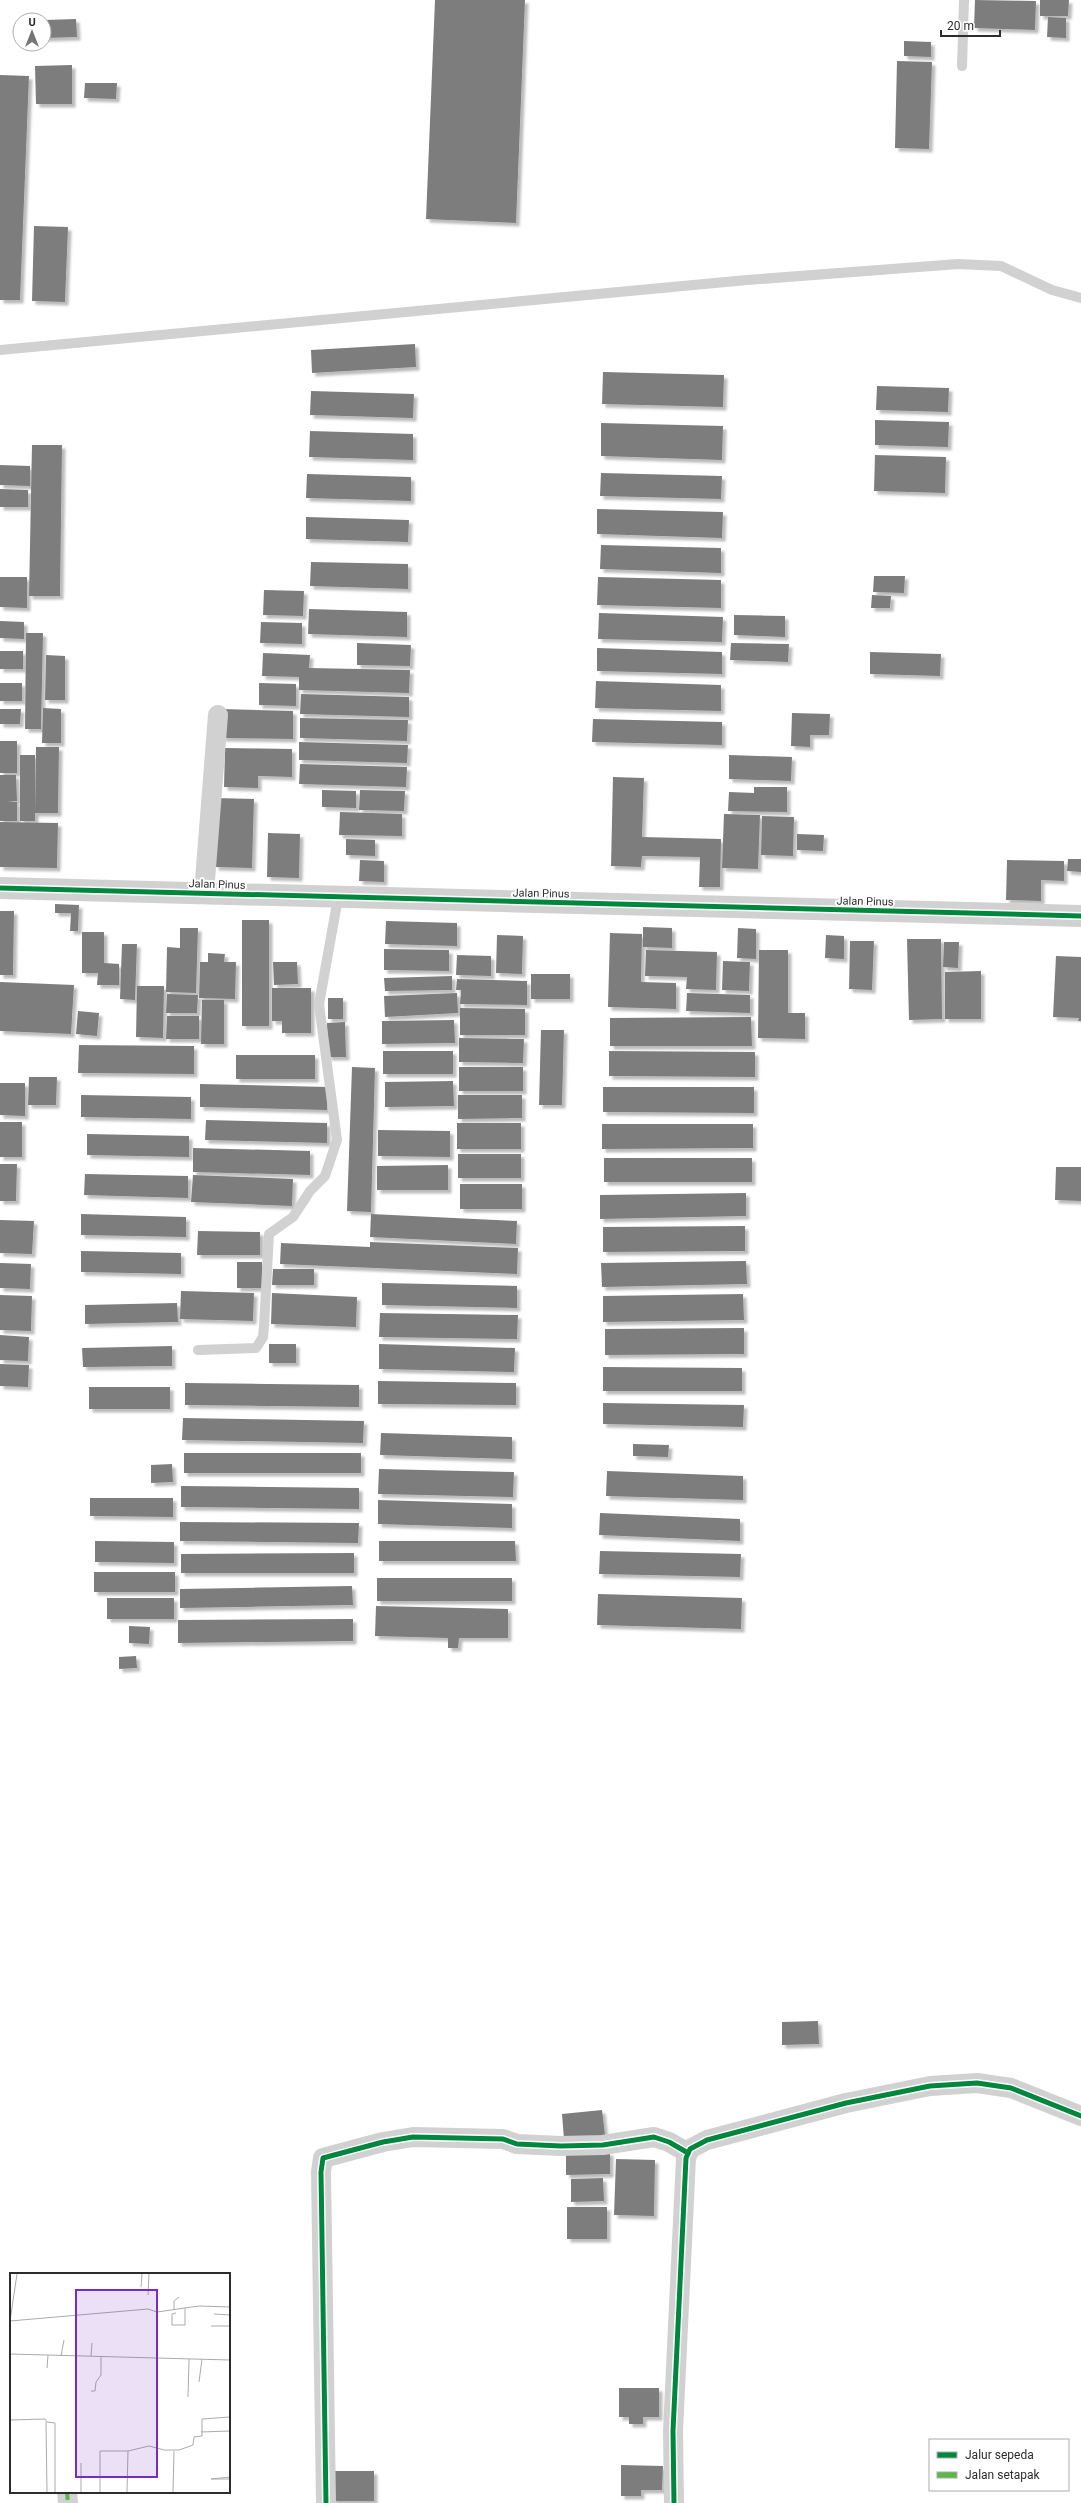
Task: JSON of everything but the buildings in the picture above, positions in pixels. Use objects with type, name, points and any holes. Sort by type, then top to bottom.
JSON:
[{"type":"street","points":[[204,893],[218,715]]},
{"type":"street","name":"Jalan Pinus","points":[[0,888],[338,898],[1081,916]]},
{"type":"street","points":[[674,2503],[673,2431],[688,2153],[699,2143],[707,2140],[846,2103],[930,2086],[977,2083],[1011,2088],[1081,2116]]},
{"type":"street","points":[[326,2503],[323,2158],[383,2142],[413,2137],[503,2139],[517,2144],[561,2146],[603,2145],[654,2137],[669,2142],[688,2153]]},
{"type":"lane","points":[[962,66],[964,0]]},
{"type":"lane","points":[[0,350],[747,280],[958,264],[1001,266],[1052,290],[1081,298]]},
{"type":"lane","points":[[198,1350],[256,1348],[263,1337],[269,1234],[293,1217],[310,1191],[325,1176],[337,1140],[319,1004],[338,898]]},
{"type":"marked path","points":[[67,2493],[68,2503]]},
{"type":"cycle path","points":[[0,888],[1081,916]]},
{"type":"cycle path","points":[[674,2503],[673,2431],[686,2158],[690,2149],[707,2140],[846,2103],[930,2086],[977,2083],[1011,2088],[1081,2116]]},
{"type":"cycle path","points":[[326,2503],[321,2172],[323,2158],[383,2142],[413,2137],[503,2139],[517,2144],[561,2146],[603,2145],[654,2137],[669,2142],[688,2153]]}]
